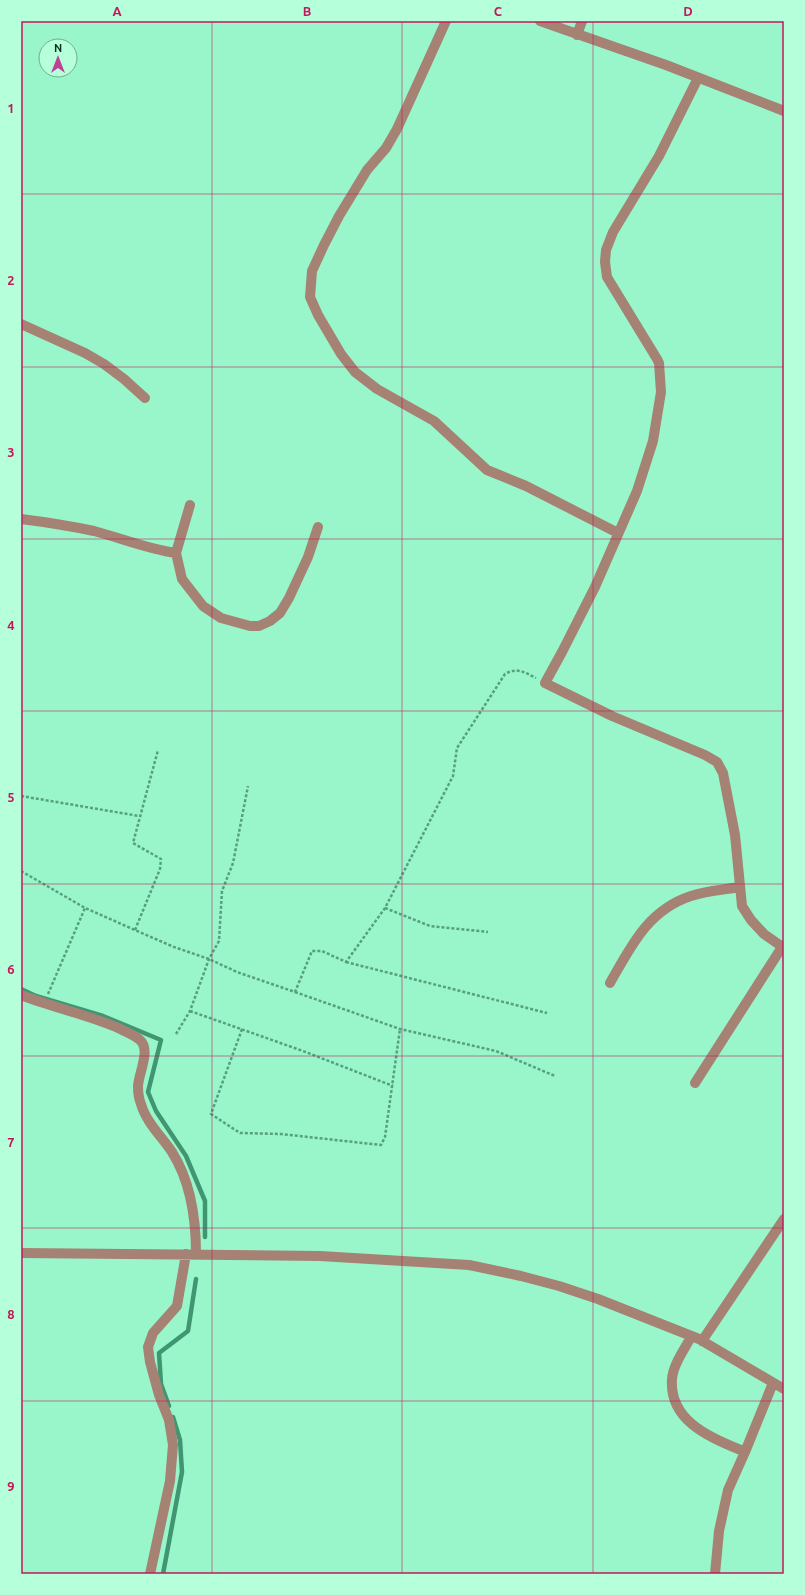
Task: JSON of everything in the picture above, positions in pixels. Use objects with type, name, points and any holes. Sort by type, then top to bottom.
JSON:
[{"type":"street","points":[[446,21],[397,130],[386,148],[367,170],[339,216],[324,245],[312,271],[310,297],[318,315],[341,354],[355,372],[377,389],[434,421],[487,470],[526,486],[618,533]]},
{"type":"street","points":[[540,21],[666,65],[784,111]]},
{"type":"street","points":[[577,35],[582,21]]},
{"type":"street","points":[[694,1083],[783,947],[764,934],[751,920],[742,906],[735,835],[723,773],[717,762],[705,755],[612,716],[545,683],[595,587],[636,491],[653,441],[661,392],[659,363],[607,276],[605,262],[606,250],[613,232],[659,156],[698,78]]},
{"type":"street","points":[[21,324],[85,353],[104,364],[124,379],[145,398]]},
{"type":"street","points":[[190,505],[176,553],[182,579],[203,606],[221,618],[250,626],[259,626],[270,621],[280,613],[308,556],[318,527]]},
{"type":"street","points":[[21,519],[94,531],[161,551],[176,553]]},
{"type":"street","points":[[610,983],[643,929],[655,915],[667,906],[692,896],[739,887]]},
{"type":"street","points":[[21,995],[44,1004],[103,1022],[130,1033],[143,1043],[145,1050],[138,1087],[141,1105],[149,1120],[172,1151],[182,1170],[189,1192],[196,1234],[191,1254],[177,1306],[153,1333],[148,1347],[158,1395],[169,1420],[173,1444],[170,1481],[150,1574]]},
{"type":"street","points":[[702,1341],[784,1219]]},
{"type":"street","points":[[21,1253],[320,1256],[469,1265],[560,1286],[598,1299],[702,1341],[784,1389]]},
{"type":"street","points":[[690,1337],[674,1370],[672,1379],[673,1395],[679,1410],[692,1426],[706,1435],[745,1452]]},
{"type":"street","points":[[715,1574],[723,1506],[728,1490],[773,1383]]},
{"type":"path","points":[[346,962],[385,908],[453,776],[457,748],[505,674],[512,670],[521,670],[545,683]]},
{"type":"path","points":[[135,930],[160,869],[161,859],[133,843],[139,816],[158,750]]},
{"type":"path","points":[[176,1034],[190,1011],[209,960],[219,941],[222,891],[233,863],[248,786]]},
{"type":"path","points":[[21,796],[139,816]]},
{"type":"path","points":[[21,871],[84,908],[174,947],[238,972],[400,1029],[496,1051],[554,1076]]},
{"type":"path","points":[[48,996],[84,908]]},
{"type":"path","points":[[385,908],[430,926],[488,932]]},
{"type":"path","points":[[295,992],[312,951],[322,951],[346,962],[547,1014]]},
{"type":"path","points":[[190,1011],[303,1051],[393,1086]]},
{"type":"path","points":[[242,1030],[211,1114],[240,1133],[281,1134],[381,1145],[385,1137],[400,1029]]},
{"type":"waterway","points":[[21,989],[36,996],[103,1016],[161,1040],[148,1092],[156,1111],[186,1156],[205,1201],[205,1237]]},
{"type":"waterway","points":[[169,1406],[161,1384],[159,1353],[188,1331],[196,1279]]},
{"type":"waterway","points":[[163,1574],[182,1472],[180,1440],[173,1417]]}]
